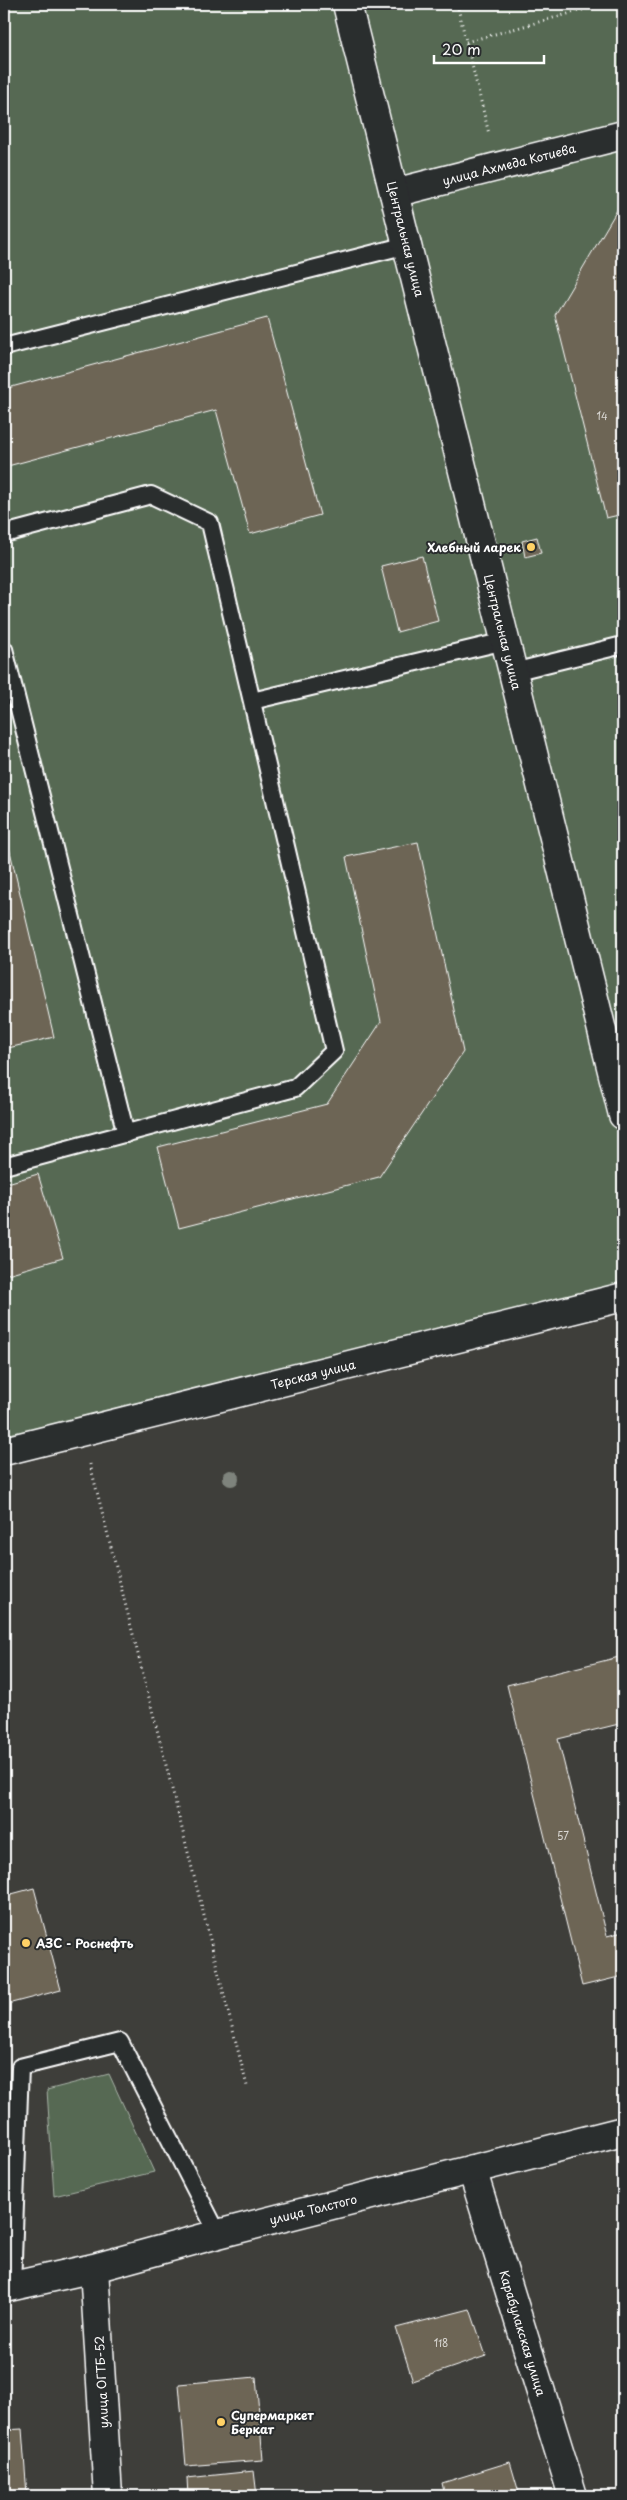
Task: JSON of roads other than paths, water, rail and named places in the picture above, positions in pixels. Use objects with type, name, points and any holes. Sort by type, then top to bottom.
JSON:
[{"type":"street","name":"Центральная улица","points":[[347,4],[623,1115]]},
{"type":"street","name":"улица Ахмеда Котиева","points":[[394,193],[623,135]]},
{"type":"street","name":"Терская улица","points":[[4,1451],[623,1297]]},
{"type":"street","name":"улица Толстого","points":[[8,2287],[94,2268],[218,2234],[623,2131]]},
{"type":"street","name":"Карабулакская улица","points":[[472,2169],[573,2496]]},
{"type":"street","name":"улица ОГТБ-52","points":[[94,2268],[108,2496]]},
{"type":"lane","points":[[4,347],[407,245]]},
{"type":"lane","points":[[4,534],[151,495],[210,523],[334,1051],[295,1088],[4,1166]]},
{"type":"lane","points":[[252,701],[505,641]]},
{"type":"lane","points":[[513,672],[623,645]]},
{"type":"lane","points":[[4,649],[126,1134]]},
{"type":"lane","points":[[8,2287],[20,2067],[120,2042],[218,2234]]},
{"type":"place","name":"Хлебный ларек","points":[[531,547]]},
{"type":"place","name":"АЗС - Роснефть","points":[[26,1943]]},
{"type":"place","name":"Супермаркет Беркат","points":[[221,2422]]}]
